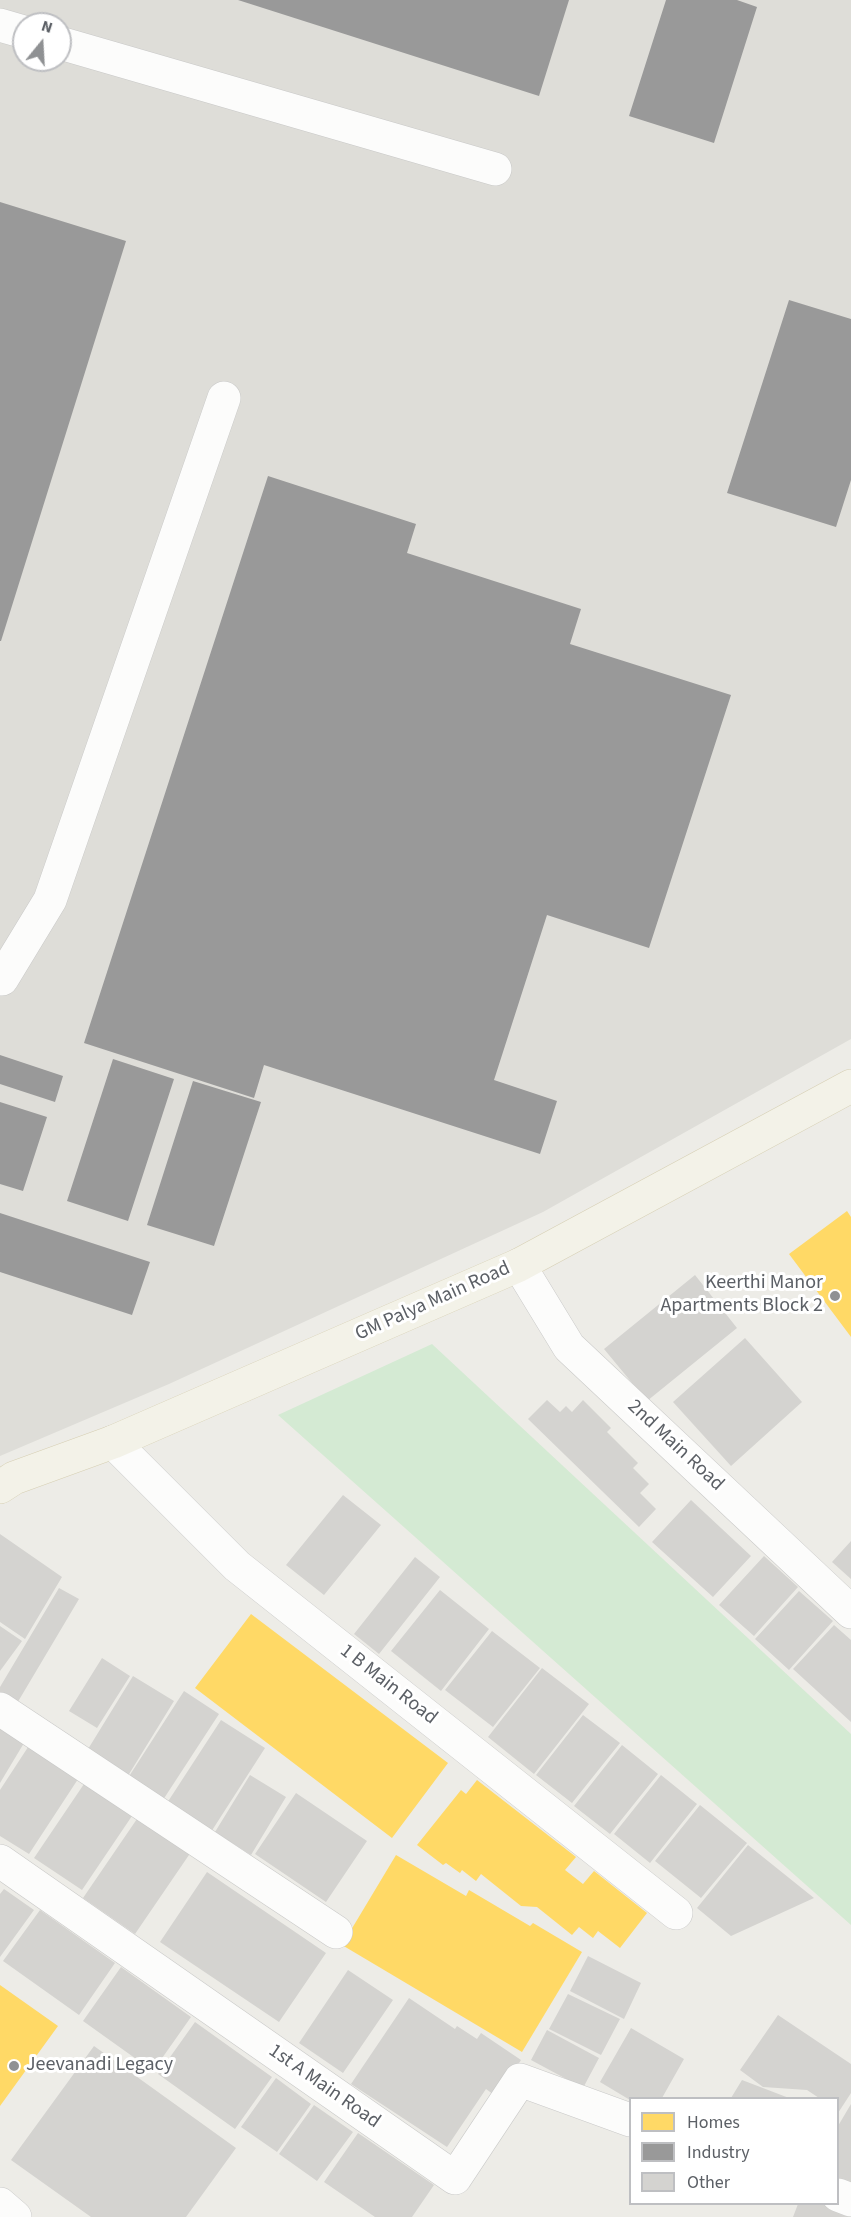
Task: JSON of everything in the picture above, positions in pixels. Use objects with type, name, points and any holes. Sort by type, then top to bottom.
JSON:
[{"type":"main road","name":"GM Palya Main Road","points":[[0,1487],[14,1478],[113,1442],[519,1265],[851,1086]]},
{"type":"street","points":[[72,46],[495,169]]},
{"type":"street","points":[[0,979],[50,900],[224,398]]},
{"type":"street","name":"2nd Main Road","points":[[519,1265],[568,1347],[851,1612]]},
{"type":"street","name":"1 B Main Road","points":[[113,1442],[237,1566],[676,1913]]},
{"type":"street","points":[[0,1709],[336,1932]]},
{"type":"street","name":"1st A Main Road","points":[[0,1861],[455,2178],[520,2080],[629,2120]]},
{"type":"street","points":[[0,2204],[15,2217]]},
{"type":"shaded area","points":[[0,0],[851,0],[851,1039],[543,1212],[169,1384],[0,1456]]},
{"type":"green space","points":[[432,1344],[851,1734],[851,1925],[278,1415]]},
{"type":"building: Homes","name":"Keerthi Manor Apartments Block 2","points":[[847,1211],[851,1217],[851,1337],[789,1254]]},
{"type":"building: Homes","points":[[251,1614],[448,1763],[392,1838],[195,1688]]},
{"type":"building: Homes","points":[[477,1780],[576,1857],[565,1870],[583,1884],[594,1871],[647,1913],[620,1948],[598,1931],[593,1938],[579,1927],[572,1935],[537,1907],[521,1906],[481,1874],[476,1881],[462,1870],[460,1873],[446,1863],[443,1865],[417,1845],[461,1790],[466,1794]]},
{"type":"building: Homes","points":[[396,1855],[466,1896],[469,1890],[530,1926],[533,1923],[582,1952],[522,2052],[342,1945]]},
{"type":"building: Homes","name":"Jeevanadi Legacy","points":[[0,1985],[58,2026],[0,2106]]},
{"type":"building: Industry","points":[[238,0],[569,0],[539,96]]},
{"type":"building: Industry","points":[[666,0],[737,0],[757,7],[714,143],[629,116]]},
{"type":"building: Industry","points":[[0,202],[126,241],[1,641],[0,641]]},
{"type":"building: Industry","points":[[789,300],[851,319],[851,480],[836,527],[727,493]]},
{"type":"building: Industry","points":[[268,476],[416,524],[407,553],[581,609],[570,644],[731,695],[649,948],[547,915],[494,1080],[557,1101],[540,1154],[264,1065],[254,1098],[84,1043]]},
{"type":"building: Industry","points":[[0,1055],[63,1076],[55,1102],[0,1084]]},
{"type":"building: Industry","points":[[113,1059],[174,1079],[128,1221],[67,1201]]},
{"type":"building: Industry","points":[[193,1081],[261,1102],[214,1246],[147,1225]]},
{"type":"building: Industry","points":[[0,1102],[47,1117],[23,1191],[0,1184]]},
{"type":"building: Industry","points":[[0,1213],[150,1262],[132,1315],[0,1272]]},
{"type":"building: Other","points":[[695,1275],[737,1328],[647,1401],[604,1349]]},
{"type":"building: Other","points":[[745,1338],[802,1402],[731,1466],[673,1402]]},
{"type":"building: Other","points":[[547,1400],[560,1412],[566,1406],[572,1412],[583,1400],[611,1428],[607,1432],[638,1463],[633,1468],[649,1484],[640,1493],[656,1509],[639,1527],[528,1419]]},
{"type":"building: Other","points":[[343,1495],[381,1525],[324,1595],[286,1565]]},
{"type":"building: Other","points":[[691,1500],[751,1556],[713,1597],[652,1542]]},
{"type":"building: Other","points":[[0,1534],[62,1577],[25,1639],[0,1622]]},
{"type":"building: Other","points":[[851,1541],[851,1579],[832,1562]]},
{"type":"building: Other","points":[[764,1556],[798,1587],[754,1636],[719,1605]]},
{"type":"building: Other","points":[[415,1557],[440,1577],[379,1654],[354,1634]]},
{"type":"building: Other","points":[[59,1588],[79,1599],[16,1705],[0,1695],[0,1687]]},
{"type":"building: Other","points":[[440,1590],[489,1629],[441,1691],[391,1651]]},
{"type":"building: Other","points":[[799,1591],[833,1621],[789,1670],[755,1639]]},
{"type":"building: Other","points":[[834,1625],[851,1640],[851,1722],[793,1669]]},
{"type":"building: Other","points":[[0,1626],[22,1641],[0,1671]]},
{"type":"building: Other","points":[[492,1631],[540,1668],[493,1727],[445,1690]]},
{"type":"building: Other","points":[[102,1658],[130,1676],[97,1728],[69,1711]]},
{"type":"building: Other","points":[[542,1668],[589,1704],[534,1774],[488,1737]]},
{"type":"building: Other","points":[[133,1676],[174,1701],[126,1779],[85,1754]]},
{"type":"building: Other","points":[[184,1691],[219,1714],[161,1803],[126,1781]]},
{"type":"building: Other","points":[[583,1715],[620,1743],[572,1803],[536,1775]]},
{"type":"building: Other","points":[[0,1720],[27,1738],[0,1783]]},
{"type":"building: Other","points":[[221,1720],[265,1748],[211,1832],[167,1803]]},
{"type":"building: Other","points":[[32,1741],[82,1773],[29,1854],[0,1836],[0,1790]]},
{"type":"building: Other","points":[[622,1745],[658,1774],[610,1834],[574,1806]]},
{"type":"building: Other","points":[[250,1775],[286,1797],[251,1855],[215,1832]]},
{"type":"building: Other","points":[[661,1775],[697,1804],[650,1863],[614,1834]]},
{"type":"building: Other","points":[[86,1781],[134,1813],[82,1890],[34,1858]]},
{"type":"building: Other","points":[[296,1793],[367,1841],[326,1902],[255,1854]]},
{"type":"building: Other","points":[[700,1805],[747,1843],[701,1898],[655,1861]]},
{"type":"building: Other","points":[[139,1816],[191,1852],[135,1934],[83,1898]]},
{"type":"building: Other","points":[[748,1845],[814,1898],[731,1936],[697,1908]]},
{"type":"building: Other","points":[[207,1872],[326,1953],[279,2022],[160,1942]]},
{"type":"building: Other","points":[[4,1889],[34,1910],[0,1957],[0,1894]]},
{"type":"building: Other","points":[[40,1910],[115,1963],[79,2015],[3,1961]]},
{"type":"building: Other","points":[[588,1956],[641,1983],[624,2019],[570,1991]]},
{"type":"building: Other","points":[[121,1967],[191,2017],[153,2071],[83,2021]]},
{"type":"building: Other","points":[[348,1970],[393,2000],[343,2073],[299,2043]]},
{"type":"building: Other","points":[[568,1994],[620,2019],[601,2055],[549,2029]]},
{"type":"building: Other","points":[[409,1998],[455,2029],[457,2026],[477,2039],[481,2033],[521,2060],[497,2097],[486,2089],[447,2147],[351,2084]]},
{"type":"building: Other","points":[[778,2015],[851,2064],[851,2093],[839,2111],[839,2097],[818,2097],[807,2090],[763,2087],[740,2070]]},
{"type":"building: Other","points":[[195,2022],[272,2077],[235,2129],[158,2074]]},
{"type":"building: Other","points":[[631,2028],[684,2059],[663,2097],[629,2097],[629,2099],[600,2082]]},
{"type":"building: Other","points":[[547,2030],[599,2058],[583,2088],[531,2060]]},
{"type":"building: Other","points":[[94,2046],[236,2148],[186,2217],[91,2217],[11,2160]]},
{"type":"building: Other","points":[[276,2078],[311,2104],[277,2152],[241,2127]]},
{"type":"building: Other","points":[[742,2080],[786,2097],[732,2097]]},
{"type":"building: Other","points":[[851,2104],[851,2187],[839,2182],[839,2124]]},
{"type":"building: Other","points":[[314,2105],[353,2132],[317,2181],[279,2154]]},
{"type":"building: Other","points":[[358,2133],[434,2185],[412,2217],[375,2217],[324,2182]]},
{"type":"building: Other","points":[[798,2205],[826,2205],[851,2212],[851,2217],[793,2217]]},
{"type":"place","name":"Keerthi Manor Apartments Block 2","points":[[835,1296]]},
{"type":"place","name":"Jeevanadi Legacy","points":[[14,2066]]}]
